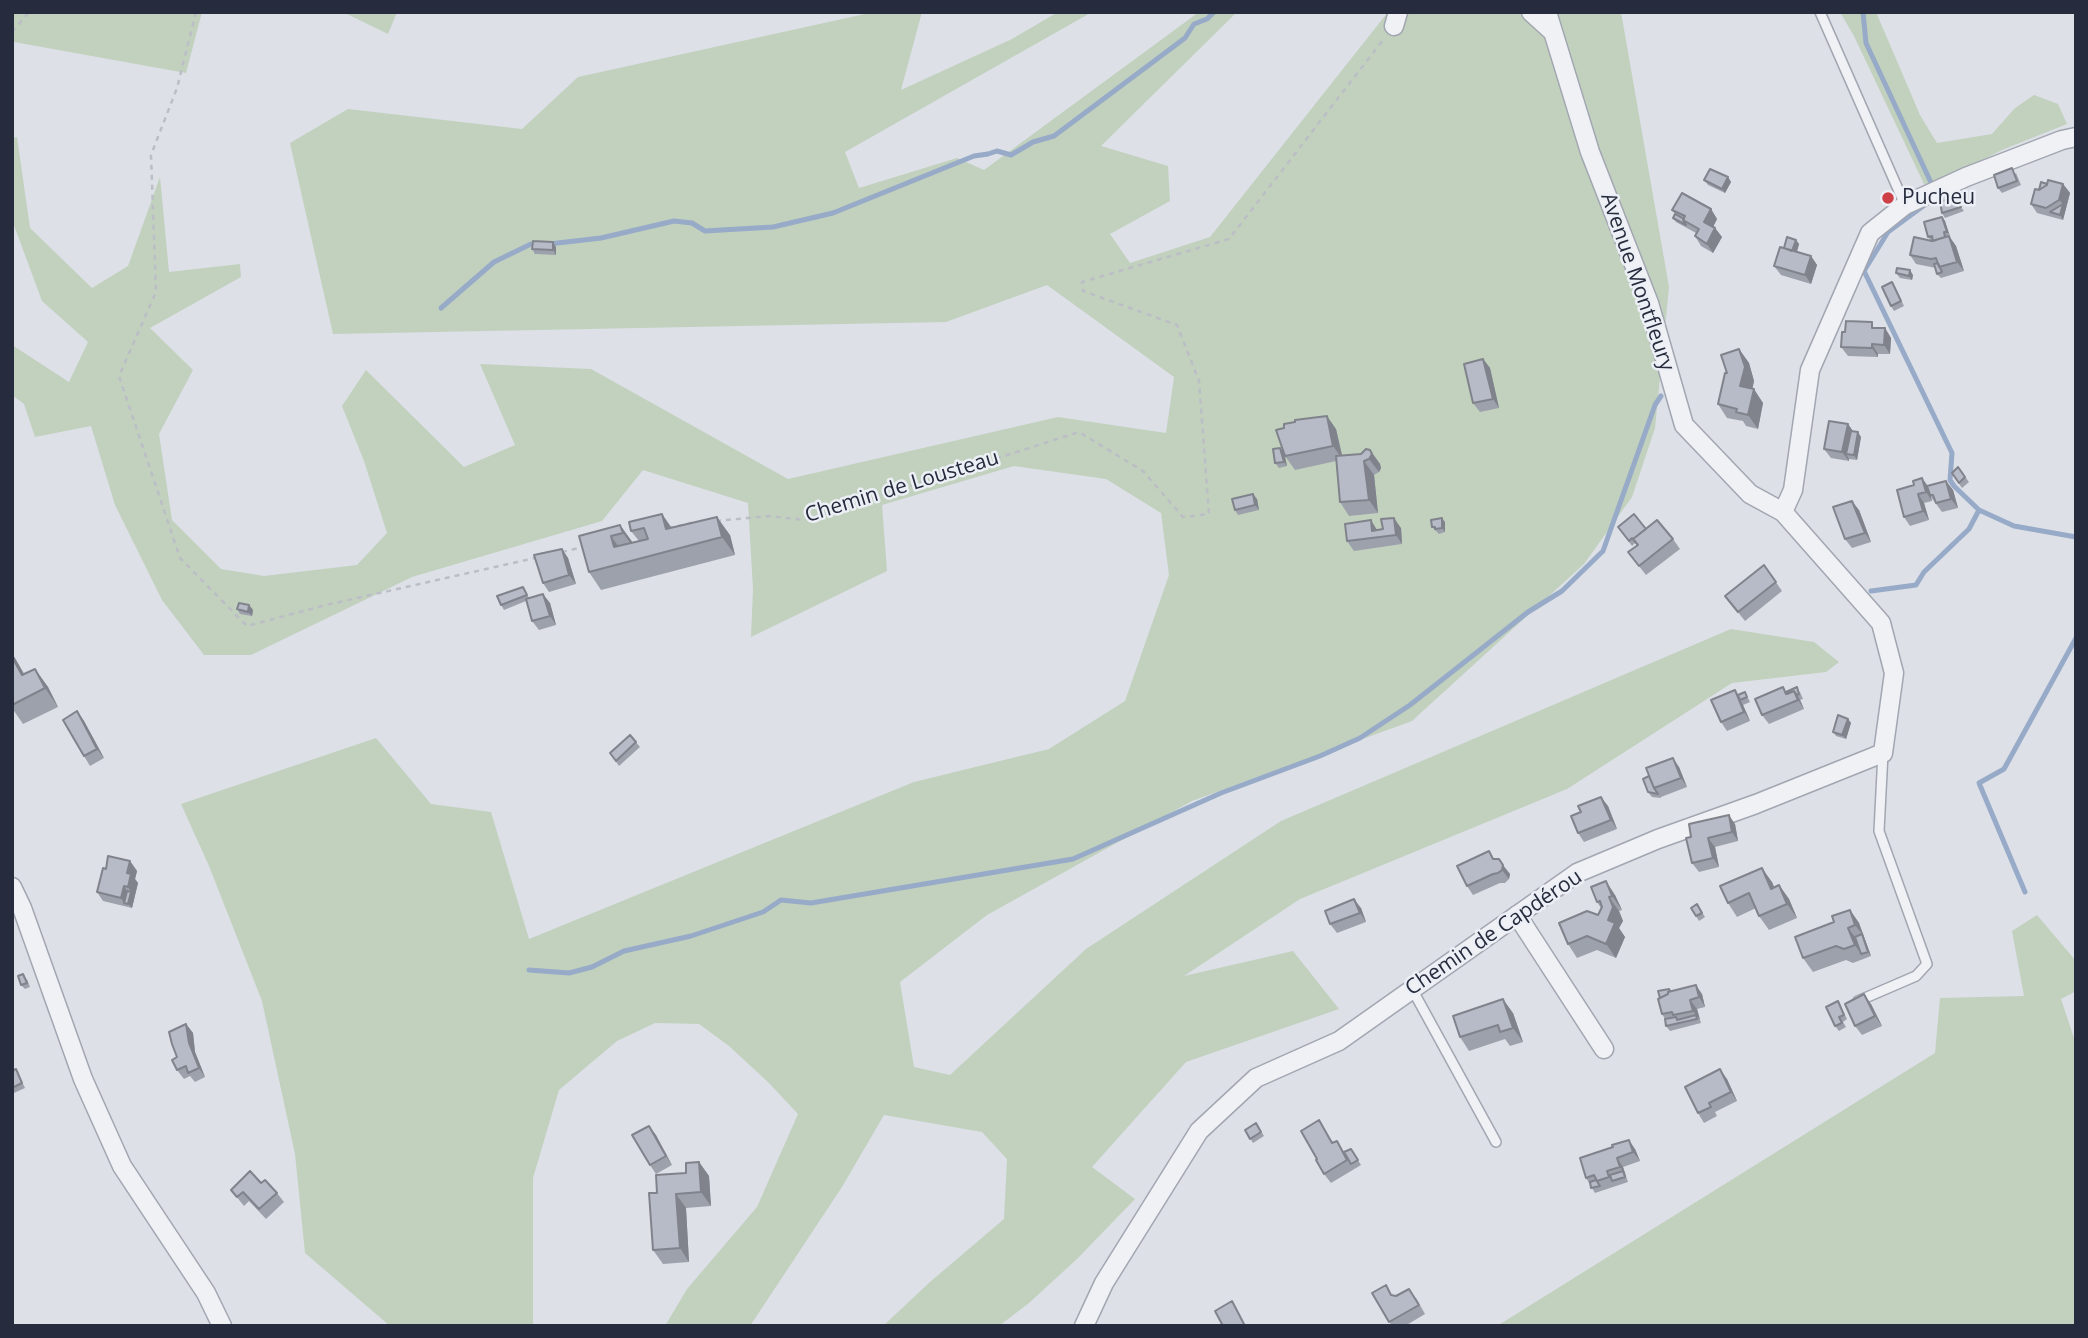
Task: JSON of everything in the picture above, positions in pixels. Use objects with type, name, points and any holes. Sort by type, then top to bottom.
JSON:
[{"type":"street","points":[[1531,12],[1553,32]]},
{"type":"street","name":"Avenue Montfleury","points":[[1547,12],[1590,152],[1648,303],[1684,425],[1750,494],[1783,512]]},
{"type":"street","points":[[1883,753],[1894,673],[1881,623],[1783,512],[1793,490],[1810,370],[1870,233],[1905,205],[1966,177],[2062,139],[2076,137]]},
{"type":"street","name":"Chemin de Capdérou","points":[[1084,1326],[1104,1283],[1199,1130],[1256,1078],[1339,1041],[1577,873],[1883,753]]},
{"type":"street","points":[[12,887],[83,1079],[122,1166],[205,1293],[222,1326]]},
{"type":"street","points":[[1517,915],[1604,1049]]},
{"type":"lane","points":[[1820,12],[1905,205]]},
{"type":"lane","points":[[1856,1002],[1916,976],[1927,964],[1880,831],[1883,753]]},
{"type":"lane","points":[[1412,989],[1496,1142]]},
{"type":"path","points":[[12,32],[29,12]]},
{"type":"path","points":[[196,12],[177,88],[151,155],[156,292],[120,376],[180,558],[247,626],[326,605],[544,556]]},
{"type":"path","name":"Chemin de Lousteau","points":[[666,529],[694,522],[769,516],[804,520],[1079,432],[1143,471],[1184,517],[1209,514],[1199,381],[1177,325],[1083,291],[1082,282],[1229,239],[1396,19]]},
{"type":"path","points":[[557,553],[584,547]]},
{"type":"green space","points":[[12,12],[202,12],[186,73],[14,42]]},
{"type":"green space","points":[[343,12],[397,12],[388,34]]},
{"type":"green space","points":[[874,12],[922,12],[901,90],[1012,39],[1058,12],[1092,12],[845,152],[859,188],[957,158],[984,170],[1199,12],[1237,12],[1101,146],[1168,166],[1170,201],[1110,234],[1130,263],[1210,237],[1388,12],[1621,12],[1669,287],[1655,428],[1632,497],[1584,564],[1412,721],[1192,801],[987,915],[900,982],[914,1067],[950,1075],[1086,949],[1281,821],[1731,629],[1814,642],[1839,662],[1826,672],[1732,683],[1567,789],[1300,899],[1184,976],[1293,951],[1339,1009],[1186,1062],[1092,1167],[1135,1199],[1077,1259],[1029,1303],[999,1326],[883,1326],[1004,1219],[1007,1159],[982,1132],[884,1115],[842,1187],[750,1326],[665,1326],[687,1289],[757,1207],[798,1114],[729,1046],[699,1024],[655,1023],[617,1041],[559,1090],[533,1178],[533,1326],[390,1326],[305,1253],[295,1154],[262,1001],[209,866],[181,804],[376,738],[431,804],[491,812],[529,939],[914,782],[1049,749],[1125,701],[1169,575],[1161,513],[1106,479],[1014,466],[882,505],[887,571],[751,637],[753,589],[748,503],[643,470],[602,521],[412,577],[251,655],[204,655],[162,600],[115,505],[91,426],[35,437],[24,404],[12,395],[12,345],[69,382],[88,342],[42,301],[12,220],[12,138],[17,137],[30,228],[92,288],[128,266],[160,177],[169,272],[240,264],[241,277],[150,328],[193,370],[159,434],[172,520],[221,569],[264,576],[357,565],[387,533],[364,461],[342,406],[366,370],[464,467],[515,445],[480,364],[591,369],[788,479],[1058,417],[1166,433],[1174,377],[1047,285],[946,322],[333,334],[290,143],[348,109],[522,129],[578,77]]},
{"type":"green space","points":[[1840,12],[1876,12],[1920,115],[1937,143],[1992,134],[2015,108],[2034,95],[2058,104],[2067,124],[2002,150],[1937,183],[1924,184]]},
{"type":"green space","points":[[2037,915],[2076,961],[2076,991],[2061,999],[2076,1044],[2076,1326],[1497,1326],[1935,1053],[1940,998],[2024,996],[2012,931]]},
{"type":"building","points":[[2012,168],[2017,181],[1998,188],[1994,175]]},
{"type":"building","points":[[1710,169],[1728,177],[1722,189],[1704,180]]},
{"type":"building","points":[[2048,180],[2063,184],[2059,200],[2046,208],[2031,204],[2035,189],[2039,190],[2047,185]]},
{"type":"building","points":[[1682,193],[1711,209],[1704,222],[1715,228],[1707,244],[1695,236],[1699,229],[1683,220],[1685,216],[1672,210]]},
{"type":"building","points":[[1953,197],[1961,207],[1942,213],[1940,202]]},
{"type":"building","points":[[2063,204],[2060,215],[2050,212]]},
{"type":"building","points":[[1675,214],[1684,219],[1686,225],[1673,218]]},
{"type":"building","points":[[1942,217],[1947,232],[1944,232],[1945,237],[1933,241],[1932,236],[1928,237],[1924,222]]},
{"type":"building","points":[[1949,236],[1957,262],[1939,267],[1936,258],[1910,255],[1914,237],[1932,241]]},
{"type":"building","points":[[1787,237],[1796,240],[1792,251],[1784,248]]},
{"type":"building","points":[[533,241],[553,242],[553,250],[532,249]]},
{"type":"building","points":[[1780,247],[1811,256],[1805,275],[1774,266]]},
{"type":"building","points":[[1938,263],[1942,272],[1937,274],[1934,264]]},
{"type":"building","points":[[1897,268],[1910,270],[1909,276],[1896,273]]},
{"type":"building","points":[[1892,282],[1901,301],[1891,306],[1882,287]]},
{"type":"building","points":[[1846,321],[1872,322],[1872,328],[1885,328],[1884,345],[1872,344],[1872,348],[1841,347]]},
{"type":"building","points":[[1739,349],[1745,367],[1740,386],[1754,389],[1748,415],[1718,404],[1727,373],[1721,355]]},
{"type":"building","points":[[1483,359],[1493,399],[1473,403],[1464,364]]},
{"type":"building","points":[[1327,416],[1333,446],[1285,456],[1276,430],[1295,420]]},
{"type":"building","points":[[1829,421],[1848,424],[1842,452],[1824,449]]},
{"type":"building","points":[[1851,431],[1858,432],[1854,455],[1846,454]]},
{"type":"building","points":[[1280,448],[1284,462],[1275,463],[1273,449]]},
{"type":"building","points":[[1366,449],[1372,454],[1364,461],[1369,500],[1340,502],[1336,456],[1361,454]]},
{"type":"building","points":[[1958,467],[1965,477],[1959,483],[1952,473]]},
{"type":"building","points":[[1922,478],[1926,492],[1918,494],[1923,511],[1904,517],[1897,490],[1914,485],[1913,481]]},
{"type":"building","points":[[1946,481],[1951,499],[1936,503],[1927,486]]},
{"type":"building","points":[[1253,494],[1255,505],[1235,510],[1232,499]]},
{"type":"building","points":[[1852,501],[1865,533],[1845,539],[1833,507]]},
{"type":"building","points":[[662,514],[666,529],[717,517],[722,537],[589,572],[579,536],[620,525],[623,533],[611,536],[614,547],[648,539],[644,528],[631,531],[629,522]]},
{"type":"building","points":[[1634,514],[1646,529],[1633,539],[1636,543],[1632,538],[1629,541],[1618,527]]},
{"type":"building","points":[[1394,518],[1396,535],[1347,541],[1345,524],[1371,520],[1372,531],[1383,529],[1381,519]]},
{"type":"building","points":[[1442,518],[1442,528],[1432,527],[1431,520]]},
{"type":"building","points":[[1657,520],[1673,539],[1639,566],[1628,552],[1638,545],[1633,539]]},
{"type":"building","points":[[562,549],[569,575],[543,583],[534,555]]},
{"type":"building","points":[[1764,565],[1776,582],[1738,612],[1725,596]]},
{"type":"building","points":[[523,587],[527,595],[501,605],[497,596]]},
{"type":"building","points":[[543,594],[550,616],[532,621],[526,599]]},
{"type":"building","points":[[239,603],[249,605],[248,612],[237,609]]},
{"type":"building","points":[[12,657],[22,675],[35,669],[45,688],[12,705]]},
{"type":"building","points":[[1783,687],[1786,694],[1794,691],[1798,700],[1762,715],[1755,699]]},
{"type":"building","points":[[1797,687],[1799,694],[1794,691],[1787,694],[1786,692]]},
{"type":"building","points":[[1735,690],[1744,712],[1721,722],[1711,700]]},
{"type":"building","points":[[1745,692],[1747,697],[1740,700],[1738,695]]},
{"type":"building","points":[[77,711],[97,749],[84,756],[63,720]]},
{"type":"building","points":[[1838,715],[1848,719],[1842,735],[1833,732]]},
{"type":"building","points":[[630,735],[636,742],[616,761],[610,753]]},
{"type":"building","points":[[1673,758],[1681,778],[1654,788],[1646,768]]},
{"type":"building","points":[[1649,776],[1658,794],[1648,792],[1643,779]]},
{"type":"building","points":[[1601,797],[1611,820],[1578,833],[1571,816],[1581,812],[1578,806]]},
{"type":"building","points":[[1729,815],[1732,832],[1708,838],[1713,858],[1692,863],[1686,838],[1691,837],[1689,824]]},
{"type":"building","points":[[1489,851],[1493,859],[1499,859],[1503,865],[1502,870],[1467,886],[1457,866]]},
{"type":"building","points":[[108,856],[130,861],[128,887],[124,886],[121,898],[97,892]]},
{"type":"building","points":[[1762,868],[1771,889],[1779,885],[1787,904],[1759,916],[1749,893],[1728,903],[1720,886]]},
{"type":"building","points":[[1606,881],[1613,907],[1608,920],[1615,923],[1606,944],[1587,936],[1568,944],[1559,923],[1587,911],[1598,915],[1602,907],[1591,887]]},
{"type":"building","points":[[127,891],[131,892],[128,904],[124,903]]},
{"type":"building","points":[[1354,899],[1360,913],[1330,924],[1325,911]]},
{"type":"building","points":[[1697,904],[1702,913],[1696,916],[1691,908]]},
{"type":"building","points":[[1850,910],[1855,925],[1848,928],[1855,945],[1844,949],[1836,946],[1803,958],[1795,937],[1834,922],[1832,916]]},
{"type":"building","points":[[1862,934],[1868,952],[1861,954],[1855,937]]},
{"type":"building","points":[[23,974],[27,983],[21,985],[18,976]]},
{"type":"building","points":[[1696,985],[1699,997],[1690,1000],[1693,1011],[1662,1014],[1658,999],[1668,992]]},
{"type":"building","points":[[1669,989],[1668,994],[1660,998],[1658,991]]},
{"type":"building","points":[[1864,994],[1875,1016],[1855,1026],[1845,1004]]},
{"type":"building","points":[[1503,999],[1513,1028],[1500,1032],[1498,1025],[1460,1037],[1453,1016]]},
{"type":"building","points":[[1838,1001],[1844,1015],[1839,1017],[1842,1023],[1835,1026],[1826,1007]]},
{"type":"building","points":[[1696,1015],[1697,1019],[1666,1026],[1665,1019],[1676,1017],[1677,1020]]},
{"type":"building","points":[[186,1024],[189,1043],[199,1068],[188,1073],[186,1066],[177,1070],[172,1060],[177,1057],[169,1032]]},
{"type":"building","points":[[16,1069],[22,1083],[12,1088],[12,1071]]},
{"type":"building","points":[[1720,1069],[1731,1092],[1709,1103],[1711,1107],[1698,1113],[1685,1087]]},
{"type":"building","points":[[1319,1120],[1332,1143],[1337,1141],[1347,1160],[1324,1174],[1301,1131]]},
{"type":"building","points":[[1256,1123],[1261,1132],[1250,1139],[1245,1130]]},
{"type":"building","points":[[649,1126],[666,1156],[650,1165],[632,1135]]},
{"type":"building","points":[[1629,1140],[1633,1152],[1617,1158],[1620,1167],[1607,1171],[1609,1177],[1597,1181],[1594,1175],[1586,1178],[1580,1158]]},
{"type":"building","points":[[1351,1149],[1358,1160],[1351,1164],[1344,1152]]},
{"type":"building","points":[[699,1162],[701,1192],[676,1194],[680,1248],[653,1250],[649,1193],[657,1193],[656,1175],[686,1173],[686,1163]]},
{"type":"building","points":[[250,1171],[261,1183],[265,1180],[277,1193],[259,1209],[243,1192],[237,1197],[231,1190]]},
{"type":"building","points":[[1623,1171],[1625,1177],[1612,1181],[1610,1175]]},
{"type":"building","points":[[1596,1180],[1600,1186],[1591,1188],[1590,1182]]},
{"type":"building","points":[[1386,1285],[1391,1295],[1396,1296],[1409,1289],[1419,1305],[1389,1322],[1372,1293]]},
{"type":"building","points":[[1232,1301],[1245,1326],[1223,1326],[1215,1311]]},
{"type":"waterway","points":[[549,244],[601,238],[674,221],[692,223],[705,231],[773,227],[833,213],[974,156],[997,151],[1011,155],[1033,142],[1054,136],[1185,38],[1194,24],[1207,19],[1214,12]]},
{"type":"waterway","points":[[1863,12],[1866,43],[1934,189]]},
{"type":"waterway","points":[[1926,204],[1888,232],[1864,271],[1952,453],[1950,480],[1979,510],[2014,526],[2076,537]]},
{"type":"waterway","points":[[441,308],[494,262],[531,244],[539,244]]},
{"type":"waterway","points":[[529,970],[569,973],[592,967],[624,951],[691,936],[763,912],[781,900],[811,903],[1073,859],[1221,793],[1360,738],[1410,705],[1528,612],[1562,591],[1603,551],[1655,405],[1661,396]]},
{"type":"waterway","points":[[1871,591],[1916,585],[1924,572],[1969,529],[1979,510]]},
{"type":"waterway","points":[[2025,892],[1979,783],[2004,769],[2076,638]]},
{"type":"place","name":"Pucheu","points":[[1888,198]]}]
